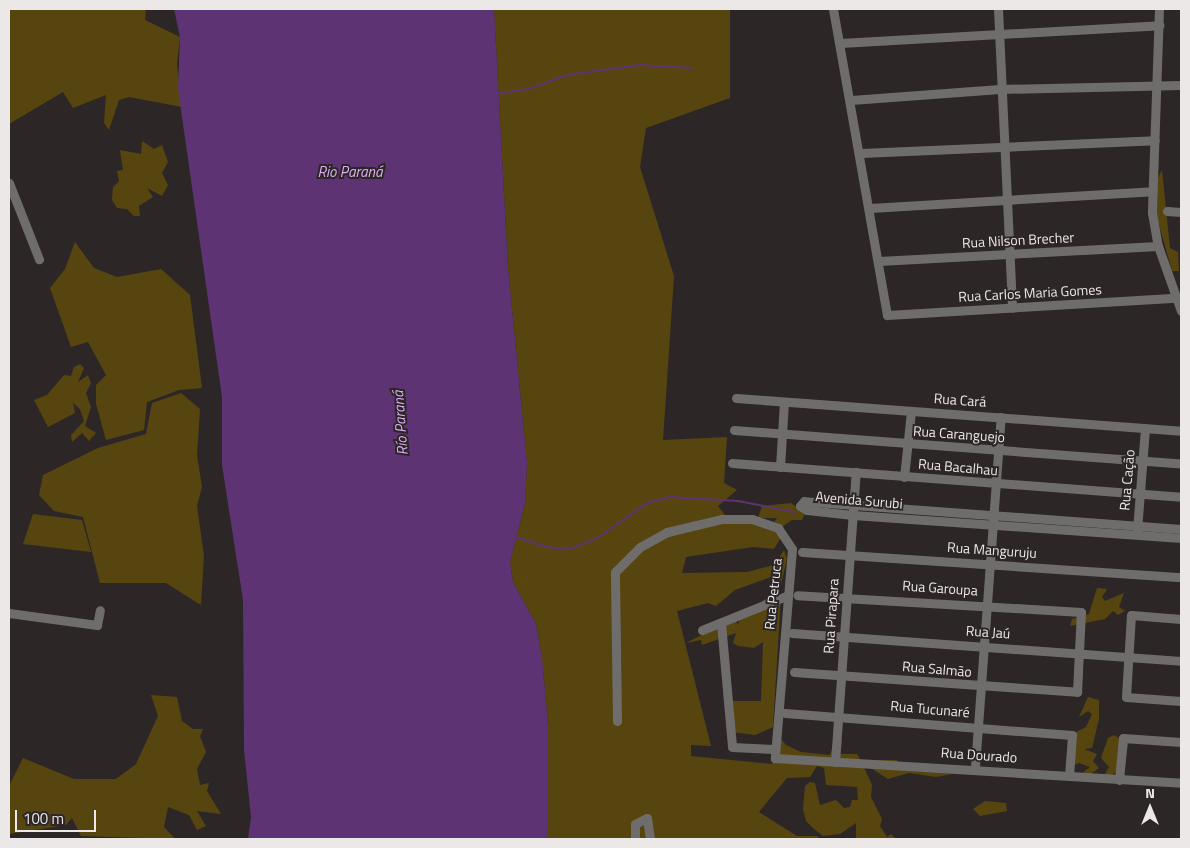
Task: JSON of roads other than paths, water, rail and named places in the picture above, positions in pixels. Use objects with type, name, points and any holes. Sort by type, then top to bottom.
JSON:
[{"type":"street","points":[[833,9],[861,153],[879,261]]},
{"type":"street","points":[[998,9],[1000,89],[1012,308]]},
{"type":"street","points":[[1159,9],[1152,191],[1158,246],[1181,311]]},
{"type":"street","points":[[840,43],[1159,25]]},
{"type":"street","points":[[851,100],[1000,89],[1181,85]]},
{"type":"street","points":[[861,153],[1155,140]]},
{"type":"street","points":[[9,183],[39,259]]},
{"type":"street","points":[[870,208],[1152,191]]},
{"type":"street","points":[[1167,212],[1181,212]]},
{"type":"street","name":"Rua Nilson Brecher","points":[[879,261],[1158,246]]},
{"type":"street","name":"Rua Carlos Maria Gomes","points":[[879,261],[887,314],[1175,298]]},
{"type":"street","name":"Rua Cará","points":[[736,398],[1181,431]]},
{"type":"street","points":[[780,466],[784,402]]},
{"type":"street","points":[[904,477],[911,411]]},
{"type":"street","points":[[975,767],[1001,417]]},
{"type":"street","name":"Rua Cação","points":[[1137,530],[1145,428]]},
{"type":"street","name":"Rua Caranguejo","points":[[734,430],[1181,464]]},
{"type":"street","name":"Rua Bacalhau","points":[[732,464],[1181,496]]},
{"type":"street","name":"Rua Pirapara","points":[[835,762],[856,472]]},
{"type":"street","name":"Avenida Surubi","points":[[854,511],[804,501],[800,506],[807,510],[854,511],[1137,530],[1181,529]]},
{"type":"street","name":"Rua Petruca","points":[[617,721],[615,572],[640,547],[667,532],[722,519],[752,519],[773,525],[786,536],[792,549],[786,596],[774,753]]},
{"type":"street","name":"Avenida Surubi","points":[[1137,530],[1181,538]]},
{"type":"street","name":"Rua Manguruju","points":[[802,552],[1181,578]]},
{"type":"street","name":"Rua Garoupa","points":[[798,595],[847,596],[1081,612],[1078,653]]},
{"type":"street","points":[[702,630],[786,596]]},
{"type":"street","points":[[9,613],[97,625],[100,610]]},
{"type":"street","points":[[1181,619],[1131,615],[1126,696],[1181,701]]},
{"type":"street","name":"Rua Dourado","points":[[721,623],[732,746],[835,762],[975,767],[1119,780],[1181,783]]},
{"type":"street","name":"Rua Jaú","points":[[792,633],[1181,661]]},
{"type":"street","name":"Rua Salmão","points":[[794,672],[840,674],[982,687],[1077,692],[1078,653]]},
{"type":"street","name":"Rua Tucunaré","points":[[785,714],[837,716],[1072,735],[1069,776]]},
{"type":"street","points":[[1119,780],[1123,738],[1181,742]]},
{"type":"street","points":[[635,839],[635,824],[647,818],[650,839]]},
{"type":"water","name":"Rio Paraná","points":[[174,9],[494,9],[508,268],[527,463],[525,503],[510,562],[513,582],[536,624],[542,658],[548,724],[548,839],[248,839],[251,817],[244,750],[243,600],[222,465],[222,397],[178,89],[180,37]]},
{"type":"waterway","points":[[496,94],[529,89],[567,75],[639,65],[692,68]]},
{"type":"waterway","points":[[516,537],[547,547],[570,549],[599,537],[647,503],[669,497],[738,501],[794,512]]},
{"type":"water label","name":"Río Paraná","points":[[400,423]]}]
